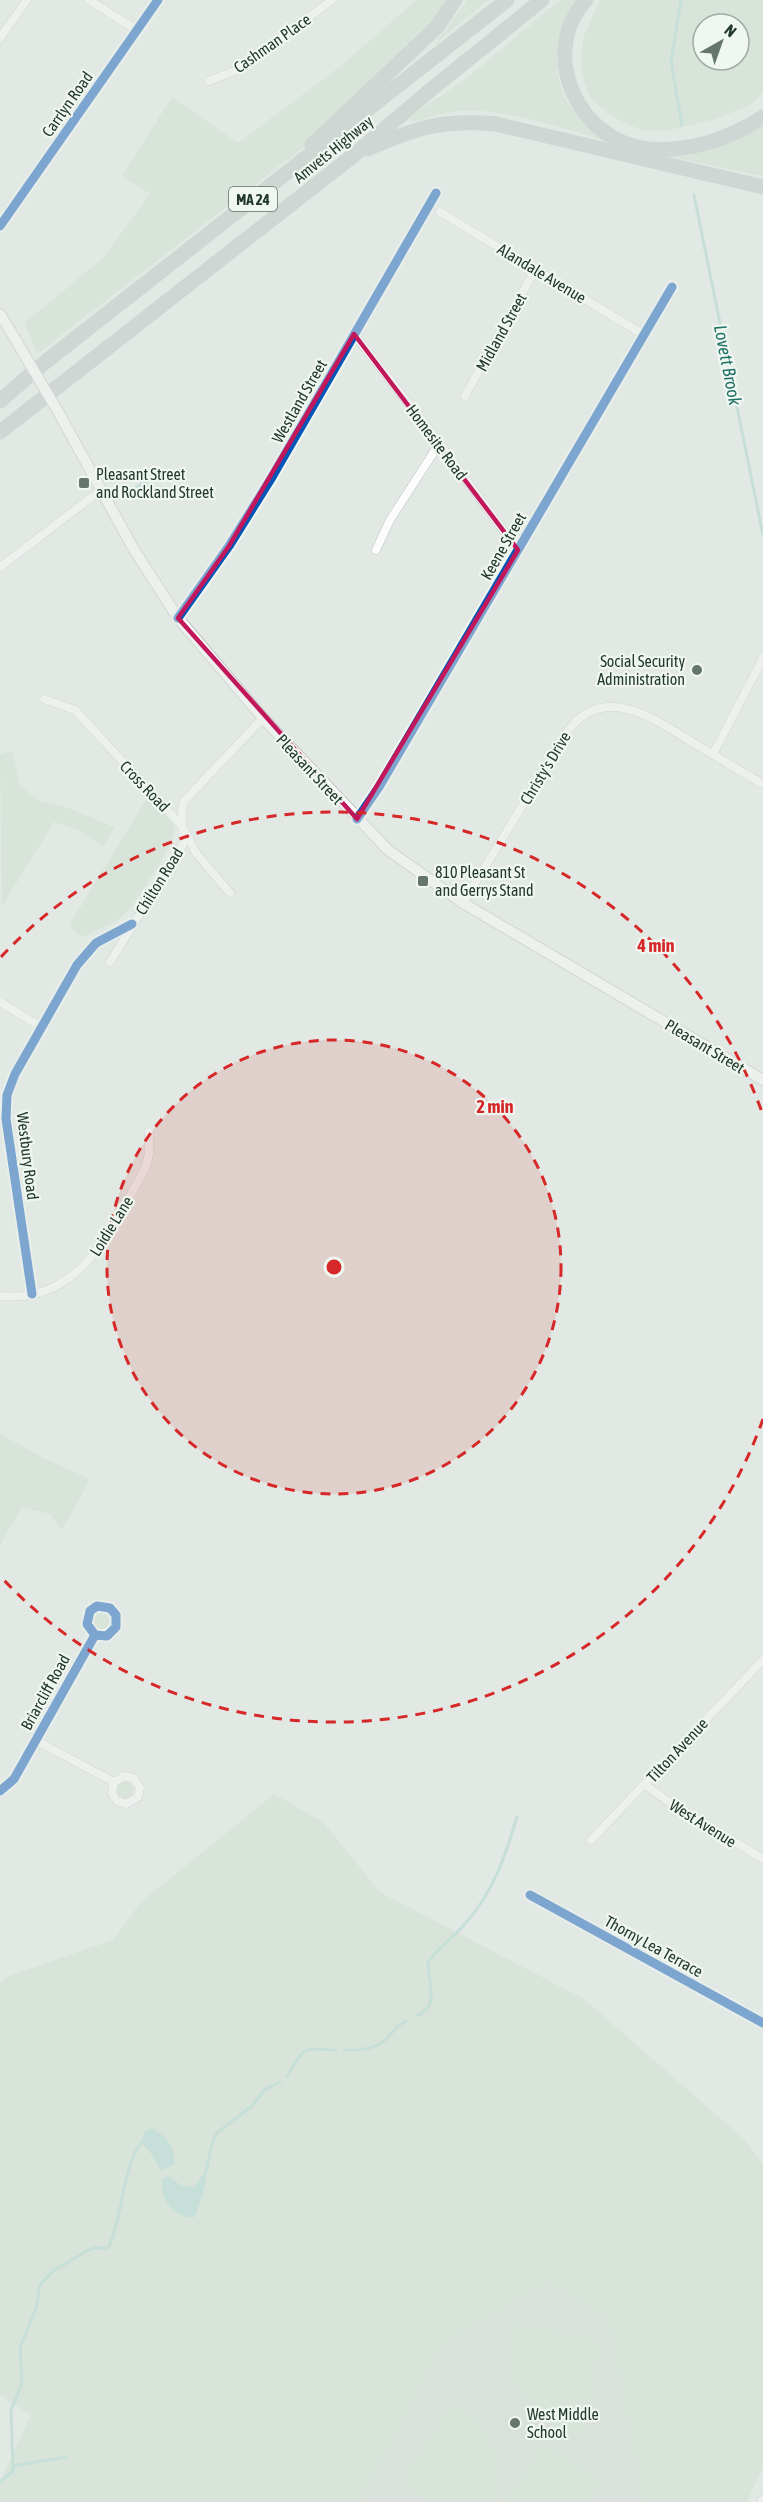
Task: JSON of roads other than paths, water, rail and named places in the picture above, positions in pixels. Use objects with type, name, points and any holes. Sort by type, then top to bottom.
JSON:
[{"type":"highway","points":[[293,167],[315,140],[436,27],[455,0]]},
{"type":"highway","name":"Amvets Highway","points":[[0,401],[44,363],[155,278],[293,167],[356,121],[507,0]]},
{"type":"highway","name":"Amvets Highway","points":[[0,432],[354,155],[542,0]]},
{"type":"highway","points":[[586,0],[574,16],[568,32],[564,68],[571,92],[580,107],[606,132],[623,142],[648,148],[673,148],[699,145],[726,137],[763,117]]},
{"type":"highway","points":[[354,155],[437,123],[465,121],[496,124],[558,137],[763,187]]},
{"type":"main road","name":"Pleasant Street","points":[[0,314],[60,415],[134,548],[178,618],[263,718],[357,819],[401,861],[463,903],[763,1080]]},
{"type":"street","points":[[0,38],[27,0]]},
{"type":"street","points":[[89,0],[137,30]]},
{"type":"street","name":"Carrlyn Road","points":[[0,226],[158,0]]},
{"type":"street","name":"Cashman Place","points":[[209,81],[237,70],[332,0]]},
{"type":"street","name":"Westland Street","points":[[178,618],[229,546],[436,193]]},
{"type":"street","name":"Alandale Avenue","points":[[440,212],[644,335]]},
{"type":"street","name":"Midland Street","points":[[465,396],[536,268]]},
{"type":"street","name":"Keene Street","points":[[357,819],[379,787],[672,287]]},
{"type":"street","name":"Homesite Road","points":[[354,334],[440,444],[518,550]]},
{"type":"street","points":[[376,550],[390,520],[440,444]]},
{"type":"street","points":[[0,567],[101,490]]},
{"type":"street","points":[[713,754],[763,658]]},
{"type":"street","name":"Cross Road","points":[[44,699],[75,710],[183,826],[196,853],[230,893]]},
{"type":"street","name":"Christy's Drive","points":[[463,903],[566,734],[583,715],[594,710],[608,708],[634,710],[660,722],[763,784]]},
{"type":"street","name":"Chilton Road","points":[[110,962],[183,845],[184,801],[263,718]]},
{"type":"street","name":"Westbury Road","points":[[33,1294],[6,1119],[7,1095],[15,1074],[77,965],[96,943],[132,924]]},
{"type":"street","points":[[0,1002],[41,1027]]},
{"type":"street","name":"Loidie Lane","points":[[0,1296],[33,1294],[51,1289],[83,1269],[96,1254],[145,1169],[149,1154],[150,1132]]},
{"type":"street","name":"Briarcliff Road","points":[[102,1606],[110,1608],[116,1615],[116,1627],[107,1636],[95,1635],[87,1624],[90,1611],[102,1606]]},
{"type":"street","name":"Briarcliff Road","points":[[0,1791],[14,1779],[95,1635]]},
{"type":"street","name":"Tilton Avenue","points":[[591,1840],[763,1660]]},
{"type":"street","points":[[35,1740],[114,1782]]},
{"type":"street","name":"West Avenue","points":[[645,1785],[761,1855]]},
{"type":"street","name":"Thorny Lea Terrace","points":[[530,1895],[763,2023]]},
{"type":"water","points":[[145,479],[154,490],[140,501],[131,490]]},
{"type":"water","points":[[151,2128],[165,2138],[174,2153],[174,2164],[161,2171],[149,2150],[141,2143],[144,2132]]},
{"type":"water","points":[[206,2170],[205,2186],[195,2217],[181,2215],[165,2199],[163,2178],[170,2177],[180,2185],[194,2187]]},
{"type":"waterway","name":"Lovett Brook","points":[[681,0],[671,61],[682,125]]},
{"type":"waterway","name":"Lovett Brook","points":[[694,195],[763,535]]},
{"type":"waterway","points":[[416,2016],[424,2012],[431,2000],[428,1962],[464,1925],[483,1900],[503,1860],[517,1817]]},
{"type":"waterway","points":[[345,2050],[360,2050],[375,2046],[406,2021]]},
{"type":"waterway","points":[[287,2076],[306,2051],[336,2050]]},
{"type":"waterway","points":[[206,2172],[217,2133],[252,2106],[264,2090],[280,2082]]},
{"type":"waterway","points":[[0,2482],[13,2471],[11,2410],[22,2384],[20,2348],[36,2308],[40,2285],[53,2271],[85,2252],[93,2248],[108,2248],[117,2224],[131,2163],[136,2150],[143,2141]]},
{"type":"waterway","points":[[13,2466],[66,2457]]},
{"type":"place","name":"Pleasant Street and Rockland Street","points":[[84,483]]},
{"type":"place","name":"Social Security Administration","points":[[697,670]]},
{"type":"place","name":"810 Pleasant St and Gerrys Stand","points":[[423,881]]},
{"type":"place","name":"West Middle School","points":[[515,2423]]}]
